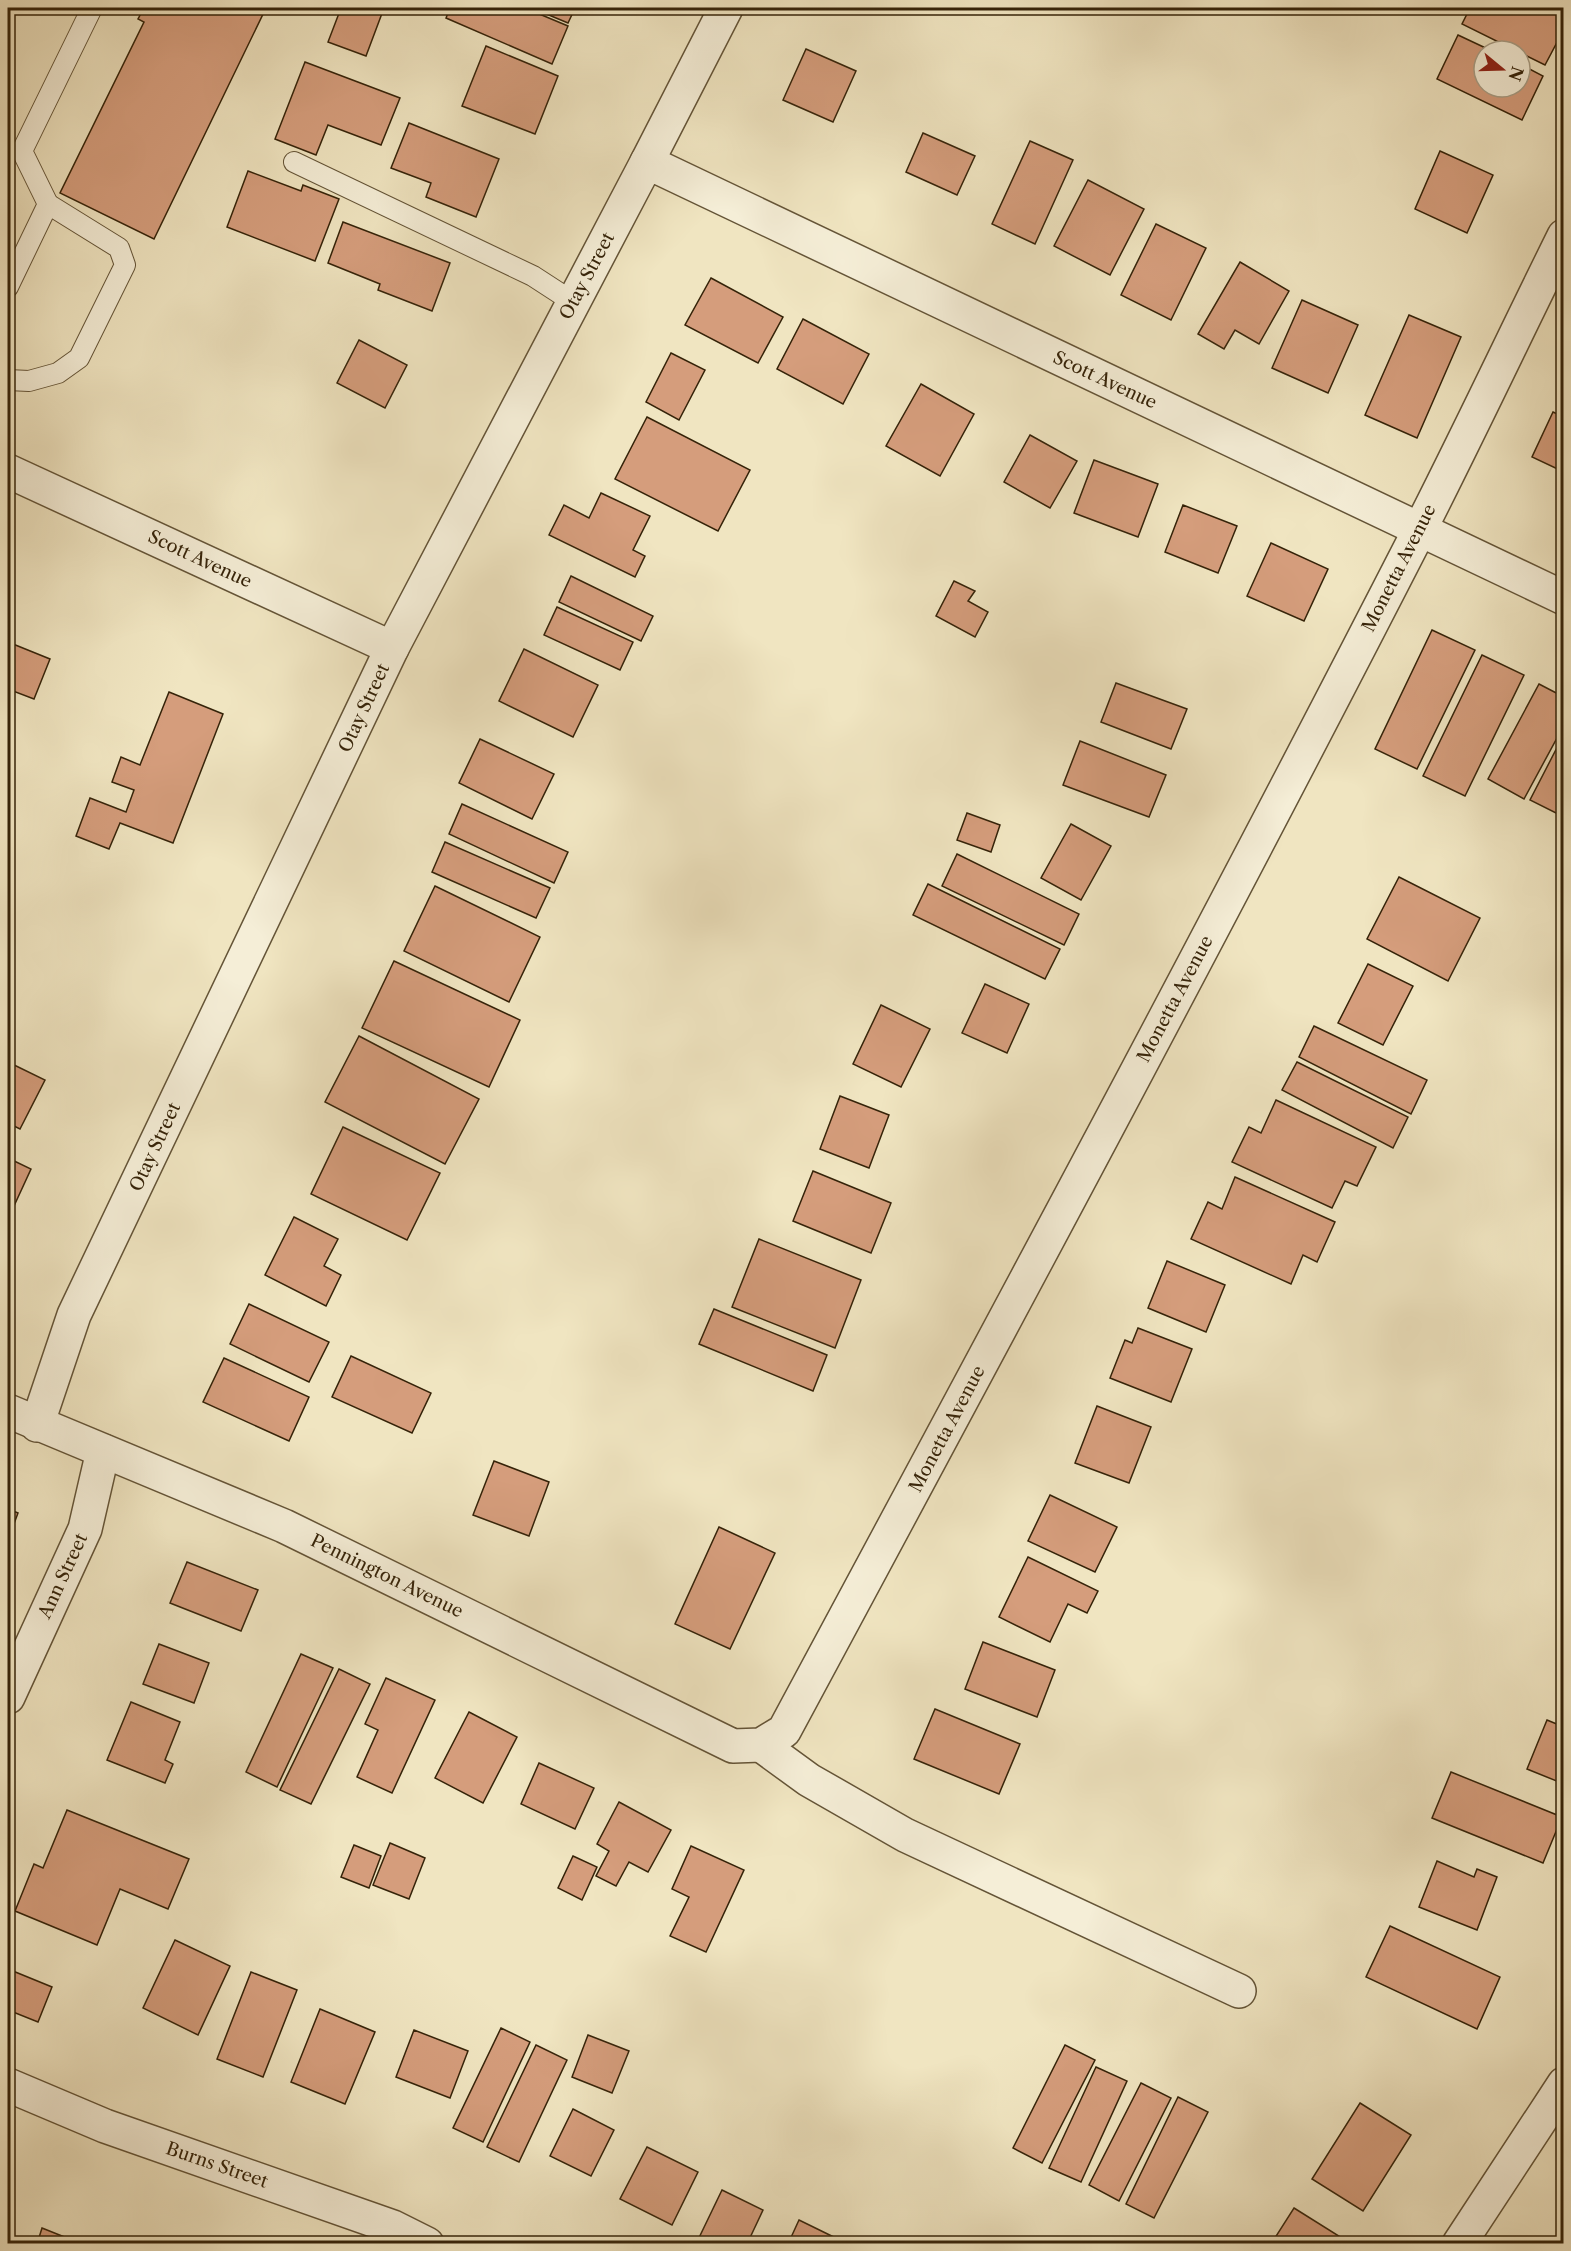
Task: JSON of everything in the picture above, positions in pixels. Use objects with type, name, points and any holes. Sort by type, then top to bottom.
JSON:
[{"type":"street","name":"Otay Street","points":[[37,1425],[74,1315],[392,648],[726,8]]},
{"type":"street","name":"Scott Avenue","points":[[647,162],[1563,598]]},
{"type":"street","name":"Monetta Avenue","points":[[761,1745],[784,1731],[1087,1167],[1419,530],[1563,236]]},
{"type":"street","name":"Scott Avenue","points":[[8,471],[392,648]]},
{"type":"street","name":"Pennington Avenue","points":[[8,1411],[284,1526],[733,1746],[761,1745]]},
{"type":"street","name":"Ann Street","points":[[8,1697],[85,1528],[103,1451]]},
{"type":"street","points":[[761,1745],[809,1780],[905,1835],[1239,1991]]},
{"type":"street","points":[[1459,2244],[1563,2084]]},
{"type":"street","name":"Burns Street","points":[[8,2085],[105,2126],[393,2227],[427,2244]]},
{"type":"lane","points":[[8,380],[30,381],[58,373],[79,358],[124,266],[118,248],[48,204],[15,149],[92,8]]},
{"type":"lane","points":[[294,162],[533,276],[573,302]]},
{"type":"lane","points":[[8,287],[48,204]]},
{"type":"building","points":[[144,8],[266,8],[154,239],[60,193],[144,22],[138,19]]},
{"type":"building","points":[[341,8],[384,8],[366,56],[328,42]]},
{"type":"building","points":[[450,8],[525,8],[568,26],[552,64],[446,18]]},
{"type":"building","points":[[532,8],[575,8],[568,23]]},
{"type":"building","points":[[1470,8],[1545,8],[1564,17],[1564,29],[1545,65],[1532,59],[1532,39],[1492,39],[1462,24]]},
{"type":"building","points":[[1458,35],[1472,42],[1472,96],[1437,79]]},
{"type":"building","points":[[486,46],[558,76],[535,134],[462,106]]},
{"type":"building","points":[[806,49],[856,71],[833,122],[783,100]]},
{"type":"building","points":[[305,62],[400,98],[381,145],[328,125],[316,155],[275,139]]},
{"type":"building","points":[[1532,70],[1543,76],[1522,120],[1478,99],[1532,99]]},
{"type":"building","points":[[409,123],[499,159],[476,217],[426,197],[431,183],[391,168]]},
{"type":"building","points":[[923,133],[975,156],[957,195],[906,172]]},
{"type":"building","points":[[1030,141],[1073,160],[1035,244],[992,224]]},
{"type":"building","points":[[1440,151],[1493,175],[1467,233],[1415,209]]},
{"type":"building","points":[[248,171],[301,191],[303,185],[339,199],[315,261],[227,227]]},
{"type":"building","points":[[1088,180],[1144,209],[1110,275],[1054,246]]},
{"type":"building","points":[[343,222],[450,263],[432,311],[378,290],[380,284],[328,263]]},
{"type":"building","points":[[1156,224],[1206,248],[1171,320],[1121,295]]},
{"type":"building","points":[[1240,262],[1289,291],[1259,344],[1235,330],[1224,349],[1198,334]]},
{"type":"building","points":[[711,278],[783,317],[758,363],[685,325]]},
{"type":"building","points":[[1302,300],[1358,325],[1328,393],[1272,368]]},
{"type":"building","points":[[1409,315],[1461,337],[1417,438],[1365,415]]},
{"type":"building","points":[[803,319],[869,354],[843,404],[777,369]]},
{"type":"building","points":[[359,340],[407,365],[385,408],[337,383]]},
{"type":"building","points":[[671,353],[705,370],[679,420],[646,402]]},
{"type":"building","points":[[921,384],[974,414],[940,476],[886,446]]},
{"type":"building","points":[[1553,412],[1564,417],[1564,472],[1532,457]]},
{"type":"building","points":[[647,417],[750,470],[718,531],[615,479]]},
{"type":"building","points":[[1030,435],[1077,461],[1050,508],[1004,482]]},
{"type":"building","points":[[1094,460],[1158,484],[1138,537],[1074,513]]},
{"type":"building","points":[[601,493],[650,516],[633,550],[645,556],[635,577],[549,535],[564,505],[589,518]]},
{"type":"building","points":[[1183,505],[1237,526],[1218,573],[1165,552]]},
{"type":"building","points":[[1271,543],[1328,569],[1304,621],[1247,596]]},
{"type":"building","points":[[571,576],[653,616],[641,641],[559,602]]},
{"type":"building","points":[[954,581],[975,591],[968,601],[988,612],[975,637],[936,616]]},
{"type":"building","points":[[557,607],[633,642],[620,670],[544,635]]},
{"type":"building","points":[[1432,630],[1475,650],[1417,769],[1375,749]]},
{"type":"building","points":[[8,642],[50,659],[34,699],[8,689]]},
{"type":"building","points":[[524,649],[598,685],[573,737],[499,701]]},
{"type":"building","points":[[1482,655],[1524,675],[1465,796],[1423,776]]},
{"type":"building","points":[[1116,683],[1187,709],[1171,749],[1101,722]]},
{"type":"building","points":[[1539,684],[1564,697],[1564,725],[1524,799],[1488,779]]},
{"type":"building","points":[[169,692],[223,714],[173,843],[120,823],[109,849],[76,836],[90,798],[126,812],[134,790],[112,782],[121,757],[140,765]]},
{"type":"building","points":[[1564,734],[1564,817],[1530,800]]},
{"type":"building","points":[[480,739],[554,774],[532,819],[459,783]]},
{"type":"building","points":[[1080,741],[1166,775],[1149,817],[1063,785]]},
{"type":"building","points":[[462,804],[568,852],[554,883],[449,834]]},
{"type":"building","points":[[967,813],[1000,825],[991,852],[957,840]]},
{"type":"building","points":[[1071,824],[1111,846],[1081,900],[1041,878]]},
{"type":"building","points":[[445,842],[550,888],[536,918],[432,872]]},
{"type":"building","points":[[957,854],[1079,914],[1064,945],[942,886]]},
{"type":"building","points":[[1399,877],[1480,918],[1448,981],[1367,939]]},
{"type":"building","points":[[928,884],[1060,949],[1045,979],[913,915]]},
{"type":"building","points":[[435,886],[540,937],[509,1002],[404,951]]},
{"type":"building","points":[[394,961],[520,1020],[489,1087],[362,1028]]},
{"type":"building","points":[[1368,964],[1413,986],[1383,1045],[1338,1023]]},
{"type":"building","points":[[985,984],[1029,1004],[1007,1053],[962,1033]]},
{"type":"building","points":[[881,1005],[930,1029],[901,1087],[853,1064]]},
{"type":"building","points":[[1314,1026],[1427,1080],[1411,1114],[1299,1057]]},
{"type":"building","points":[[359,1036],[479,1099],[445,1164],[325,1102]]},
{"type":"building","points":[[8,1062],[45,1080],[20,1129],[8,1123]]},
{"type":"building","points":[[1297,1062],[1408,1117],[1393,1148],[1282,1090]]},
{"type":"building","points":[[840,1096],[889,1115],[869,1168],[820,1149]]},
{"type":"building","points":[[1276,1100],[1376,1147],[1357,1186],[1345,1181],[1332,1208],[1232,1162],[1249,1127],[1261,1133]]},
{"type":"building","points":[[343,1127],[440,1173],[407,1240],[311,1194]]},
{"type":"building","points":[[8,1158],[31,1169],[8,1219]]},
{"type":"building","points":[[813,1171],[891,1203],[871,1253],[793,1221]]},
{"type":"building","points":[[1235,1177],[1335,1222],[1317,1262],[1303,1255],[1291,1284],[1191,1239],[1208,1202],[1222,1209]]},
{"type":"building","points":[[294,1217],[338,1239],[324,1266],[341,1275],[326,1306],[265,1275]]},
{"type":"building","points":[[759,1239],[861,1280],[835,1348],[732,1307]]},
{"type":"building","points":[[1167,1261],[1225,1285],[1206,1332],[1148,1308]]},
{"type":"building","points":[[249,1304],[329,1342],[309,1382],[230,1344]]},
{"type":"building","points":[[714,1309],[827,1355],[813,1391],[699,1344]]},
{"type":"building","points":[[1138,1328],[1192,1349],[1171,1402],[1110,1378],[1125,1340],[1132,1343]]},
{"type":"building","points":[[351,1356],[431,1393],[412,1433],[332,1397]]},
{"type":"building","points":[[224,1358],[309,1397],[289,1441],[203,1402]]},
{"type":"building","points":[[1097,1406],[1151,1427],[1129,1483],[1075,1463]]},
{"type":"building","points":[[494,1461],[549,1482],[529,1536],[473,1515]]},
{"type":"building","points":[[1050,1495],[1117,1527],[1095,1572],[1028,1541]]},
{"type":"building","points":[[8,1509],[18,1513],[8,1540]]},
{"type":"building","points":[[719,1527],[775,1553],[730,1649],[675,1624]]},
{"type":"building","points":[[1028,1557],[1098,1591],[1087,1613],[1068,1604],[1050,1642],[999,1617]]},
{"type":"building","points":[[187,1562],[258,1590],[241,1631],[170,1603]]},
{"type":"building","points":[[983,1642],[1055,1670],[1037,1717],[965,1689]]},
{"type":"building","points":[[159,1644],[209,1663],[194,1703],[143,1684]]},
{"type":"building","points":[[301,1654],[333,1668],[277,1787],[246,1772]]},
{"type":"building","points":[[339,1669],[370,1684],[311,1804],[280,1790]]},
{"type":"building","points":[[386,1678],[435,1700],[392,1793],[357,1777],[378,1730],[365,1724]]},
{"type":"building","points":[[131,1702],[180,1722],[165,1760],[173,1764],[165,1783],[107,1760]]},
{"type":"building","points":[[935,1709],[1020,1744],[999,1794],[914,1759]]},
{"type":"building","points":[[469,1712],[517,1737],[483,1803],[435,1778]]},
{"type":"building","points":[[1547,1720],[1564,1727],[1564,1784],[1527,1769]]},
{"type":"building","points":[[539,1763],[594,1788],[575,1829],[521,1804]]},
{"type":"building","points":[[1451,1772],[1562,1817],[1543,1863],[1432,1818]]},
{"type":"building","points":[[619,1802],[671,1830],[648,1872],[629,1862],[616,1886],[596,1876],[609,1851],[597,1844]]},
{"type":"building","points":[[67,1810],[189,1859],[168,1909],[120,1889],[97,1945],[15,1911],[34,1864],[43,1868]]},
{"type":"building","points":[[390,1843],[425,1858],[409,1899],[373,1885]]},
{"type":"building","points":[[354,1845],[381,1856],[369,1888],[341,1877]]},
{"type":"building","points":[[691,1846],[744,1870],[706,1952],[670,1936],[689,1897],[672,1889]]},
{"type":"building","points":[[573,1856],[597,1867],[582,1900],[558,1888]]},
{"type":"building","points":[[1437,1861],[1474,1877],[1477,1869],[1497,1877],[1477,1930],[1419,1907]]},
{"type":"building","points":[[1390,1926],[1500,1977],[1477,2029],[1366,1977]]},
{"type":"building","points":[[175,1940],[230,1966],[198,2035],[143,2008]]},
{"type":"building","points":[[8,1969],[52,1987],[38,2022],[8,2010]]},
{"type":"building","points":[[251,1972],[297,1990],[263,2077],[217,2059]]},
{"type":"building","points":[[320,2009],[375,2032],[345,2104],[291,2082]]},
{"type":"building","points":[[501,2028],[530,2042],[483,2142],[453,2128]]},
{"type":"building","points":[[414,2030],[468,2051],[450,2098],[396,2077]]},
{"type":"building","points":[[588,2035],[629,2051],[612,2093],[572,2077]]},
{"type":"building","points":[[536,2045],[567,2060],[519,2162],[487,2147]]},
{"type":"building","points":[[1065,2045],[1095,2060],[1042,2163],[1013,2148]]},
{"type":"building","points":[[1096,2067],[1127,2081],[1081,2182],[1049,2168]]},
{"type":"building","points":[[1141,2083],[1171,2098],[1119,2201],[1089,2185]]},
{"type":"building","points":[[1178,2097],[1208,2112],[1154,2218],[1126,2204]]},
{"type":"building","points":[[1360,2103],[1411,2135],[1363,2211],[1312,2179]]},
{"type":"building","points":[[573,2109],[614,2130],[591,2176],[550,2156]]},
{"type":"building","points":[[647,2147],[698,2172],[672,2225],[620,2199]]},
{"type":"building","points":[[722,2190],[763,2210],[747,2244],[696,2244]]},
{"type":"building","points":[[1294,2208],[1342,2238],[1339,2244],[1271,2244]]},
{"type":"building","points":[[799,2220],[848,2244],[788,2244]]},
{"type":"building","points":[[42,2228],[82,2244],[37,2244]]}]
